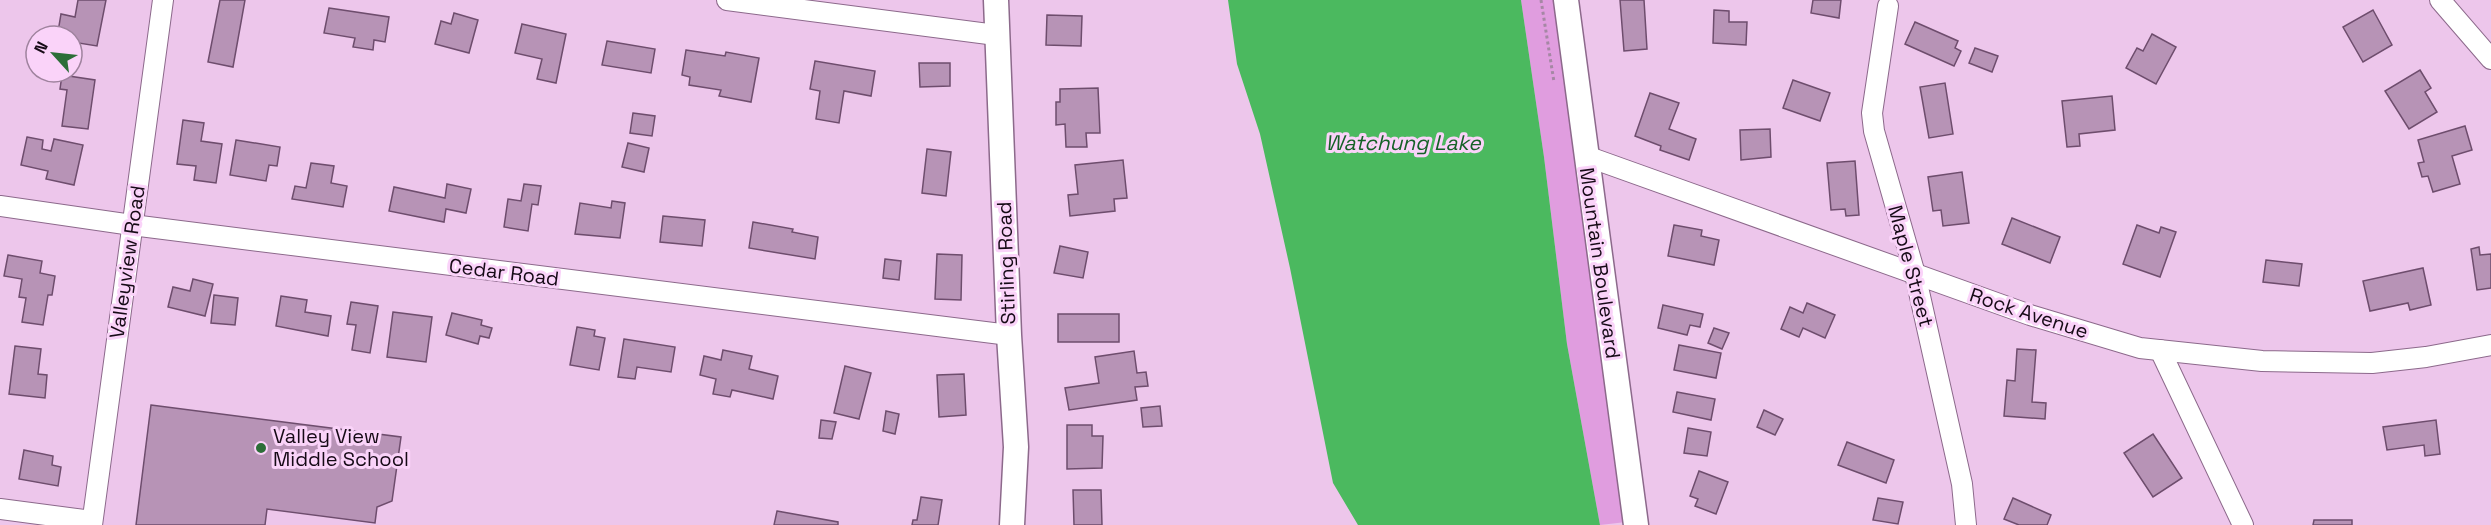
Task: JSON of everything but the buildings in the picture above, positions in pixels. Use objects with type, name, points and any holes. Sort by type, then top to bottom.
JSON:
[{"type":"street","name":"Valleyview Road","points":[[92,523],[163,0]]},
{"type":"street","points":[[727,0],[996,35]]},
{"type":"street","name":"Stirling Road","points":[[996,0],[1009,335],[1017,447],[1012,525]]},
{"type":"street","name":"Mountain Boulevard","points":[[1566,0],[1636,525]]},
{"type":"street","points":[[2440,0],[2491,59]]},
{"type":"street","name":"Maple Street","points":[[1888,6],[1872,113],[1874,131],[1915,274],[1962,484],[1966,525]]},
{"type":"street","name":"Rock Avenue","points":[[1586,156],[2030,315],[2140,348],[2262,361],[2372,363],[2426,357],[2491,345]]},
{"type":"street","name":"Cedar Road","points":[[0,206],[132,225],[1009,335]]},
{"type":"street","points":[[2160,350],[2242,525]]},
{"type":"street","points":[[0,509],[92,523]]},
{"type":"shaded area","points":[[1521,0],[1566,0],[1635,521],[1600,525],[1567,344],[1544,157]]},
{"type":"water","name":"Watchung Lake","points":[[1228,0],[1521,0],[1544,157],[1567,344],[1600,525],[1358,525],[1333,483],[1290,268],[1260,134],[1237,64]]},
{"type":"place","name":"Valley View Middle School","points":[[261,448]]}]
